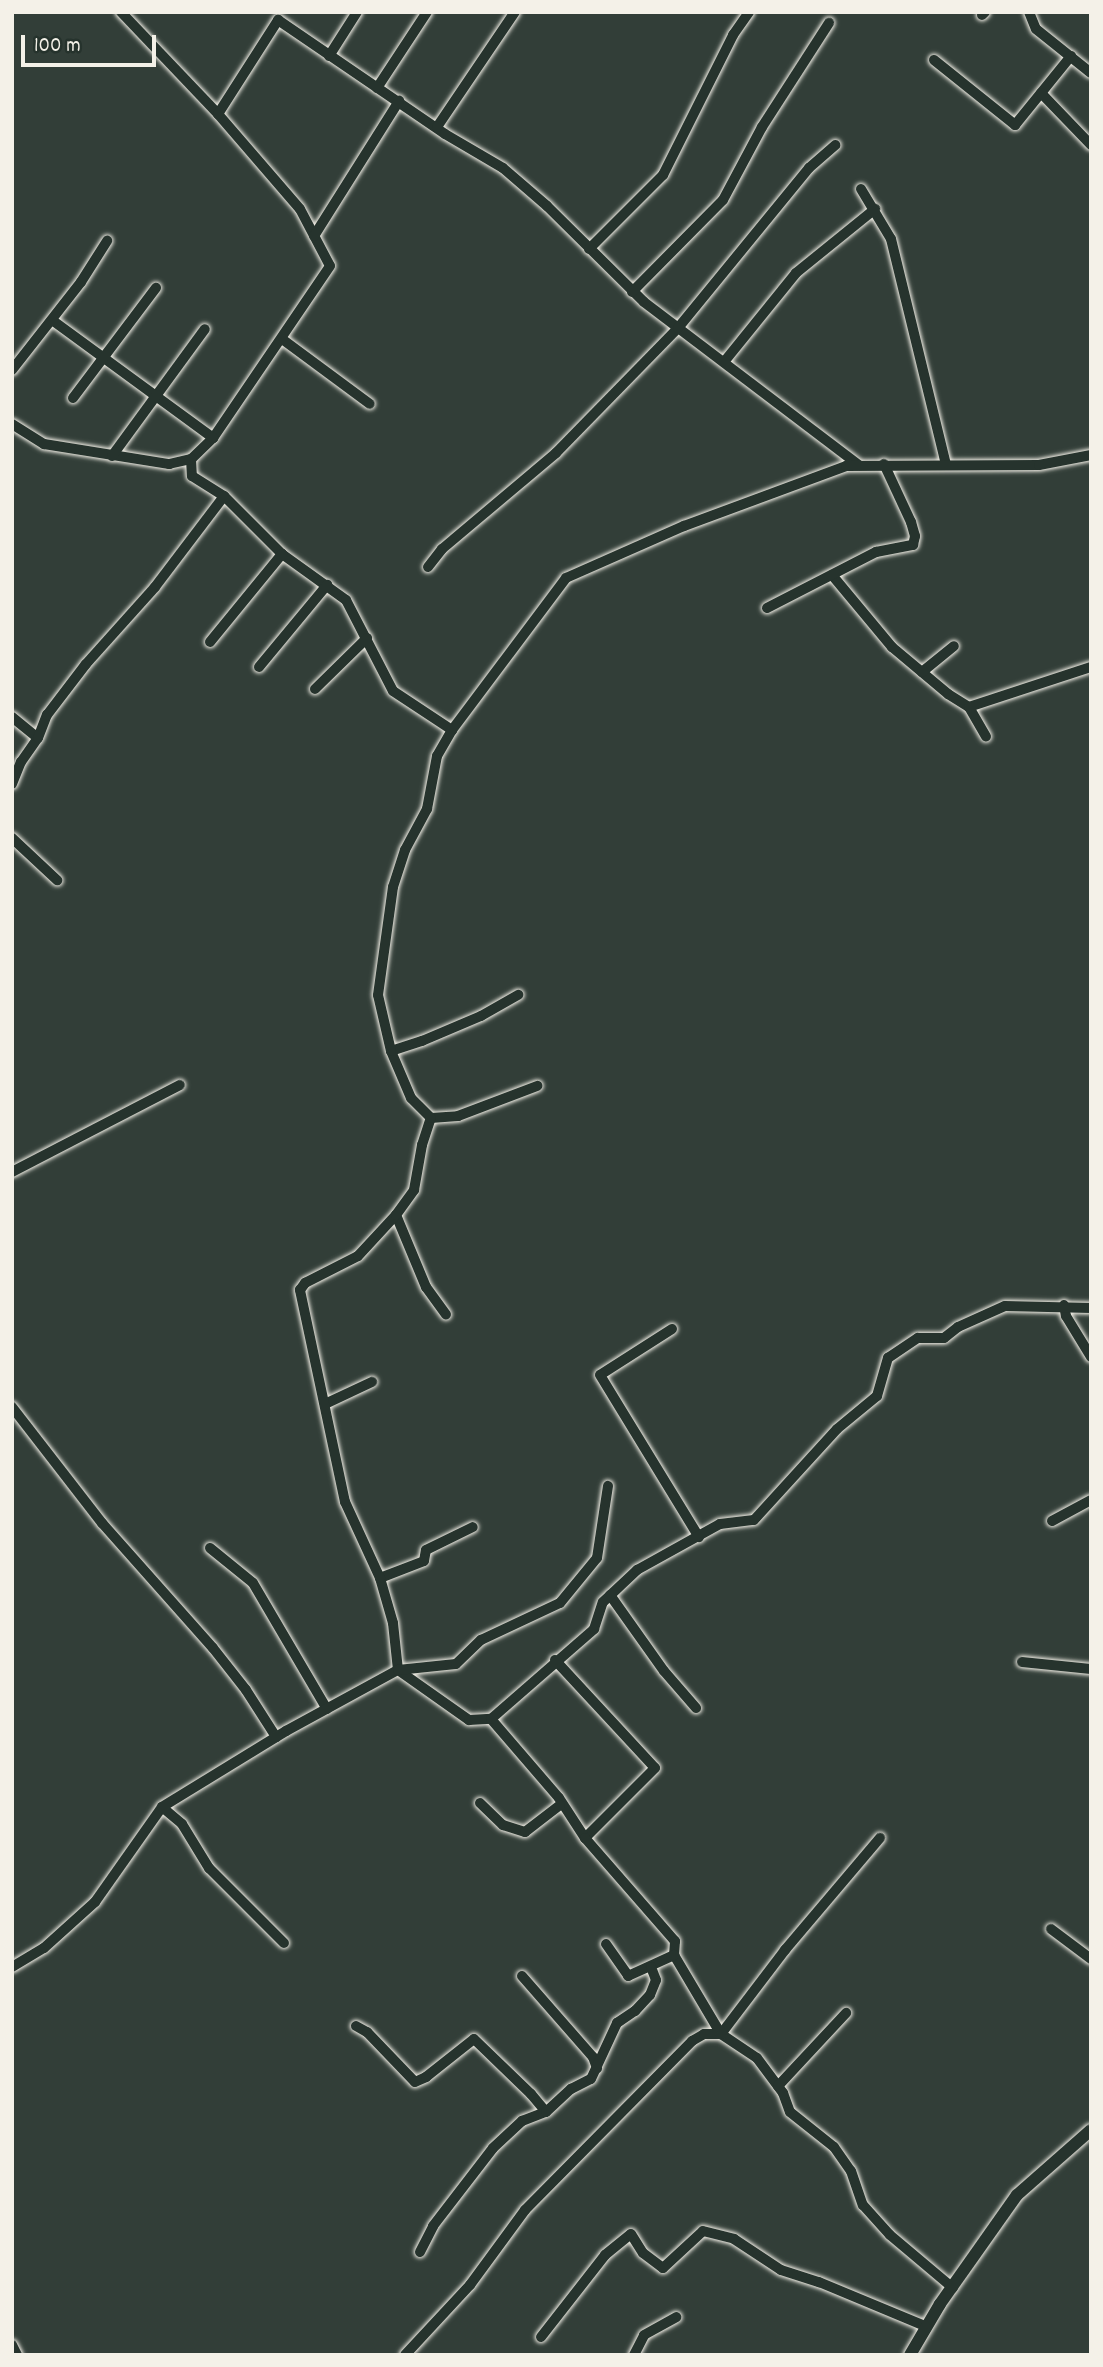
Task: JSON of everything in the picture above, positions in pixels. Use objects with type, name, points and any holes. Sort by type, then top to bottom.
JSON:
[{"type":"main road","points":[[910,2355],[925,2326],[953,2288],[991,2227],[1017,2195],[1091,2130]]},
{"type":"street","points":[[12,424],[44,443],[169,464],[191,459],[213,438],[330,266],[300,209],[218,114],[121,12]]},
{"type":"street","points":[[329,56],[357,12]]},
{"type":"street","points":[[377,89],[427,12]]},
{"type":"street","points":[[437,127],[515,12]]},
{"type":"street","points":[[589,248],[663,175],[733,35],[749,12]]},
{"type":"street","points":[[1029,12],[1037,29],[1091,73]]},
{"type":"street","points":[[218,114],[280,16],[329,56],[377,89],[503,168],[632,292],[859,464]]},
{"type":"street","points":[[632,292],[723,200],[762,127],[829,23]]},
{"type":"street","points":[[934,60],[1015,125],[1071,56]]},
{"type":"street","points":[[1041,93],[1091,145]]},
{"type":"street","points":[[314,236],[399,101]]},
{"type":"street","points":[[429,567],[442,549],[556,453],[678,328],[809,169],[835,145]]},
{"type":"street","points":[[861,189],[891,239],[946,464]]},
{"type":"street","points":[[724,362],[796,273],[875,209]]},
{"type":"street","points":[[12,370],[81,282],[107,241]]},
{"type":"street","points":[[73,398],[156,288]]},
{"type":"street","points":[[52,320],[213,438]]},
{"type":"street","points":[[111,456],[205,329]]},
{"type":"street","points":[[282,339],[370,404]]},
{"type":"street","points":[[537,1086],[458,1116],[431,1118],[411,1098],[391,1051],[378,995],[393,887],[405,850],[427,809],[437,756],[452,730],[566,578],[684,526],[846,466],[1039,465],[1091,455]]},
{"type":"street","points":[[191,459],[192,476],[224,496],[282,554],[346,600],[393,691],[452,730]]},
{"type":"street","points":[[767,608],[876,552],[908,546],[915,541],[911,522],[884,464]]},
{"type":"street","points":[[12,784],[21,762],[38,738],[47,715],[86,664],[155,587],[224,496]]},
{"type":"street","points":[[210,642],[282,554]]},
{"type":"street","points":[[832,575],[886,641],[969,707],[986,736]]},
{"type":"street","points":[[259,667],[327,585]]},
{"type":"street","points":[[315,689],[367,638]]},
{"type":"street","points":[[922,672],[954,646]]},
{"type":"street","points":[[969,707],[1091,667]]},
{"type":"street","points":[[12,717],[38,738]]},
{"type":"street","points":[[12,838],[57,880]]},
{"type":"street","points":[[391,1051],[481,1016],[518,995]]},
{"type":"street","points":[[12,1172],[180,1085]]},
{"type":"street","points":[[431,1118],[422,1145],[414,1190],[396,1215],[358,1256],[304,1283],[300,1290],[345,1502],[380,1578],[393,1623],[398,1671],[470,1720],[491,1719],[555,1660],[594,1629],[603,1602],[637,1570],[720,1524],[754,1520],[766,1502],[801,1472],[837,1429],[877,1396],[888,1358],[918,1338],[944,1338],[958,1327],[1005,1306],[1063,1305],[1091,1308]]},
{"type":"street","points":[[396,1215],[426,1287],[446,1315]]},
{"type":"street","points":[[1063,1305],[1066,1316],[1091,1357]]},
{"type":"street","points":[[672,1329],[600,1375],[699,1537]]},
{"type":"street","points":[[325,1404],[372,1382]]},
{"type":"street","points":[[12,1407],[102,1523],[213,1648],[276,1737]]},
{"type":"street","points":[[12,1967],[44,1948],[95,1902],[162,1807],[276,1737],[398,1671],[456,1664],[481,1640],[560,1602],[597,1559],[608,1486]]},
{"type":"street","points":[[1052,1521],[1091,1500]]},
{"type":"street","points":[[380,1578],[424,1561],[426,1550],[473,1527]]},
{"type":"street","points":[[210,1548],[253,1583],[327,1709]]},
{"type":"street","points":[[610,1595],[664,1671],[696,1709]]},
{"type":"street","points":[[555,1660],[655,1768],[586,1838]]},
{"type":"street","points":[[1022,1662],[1091,1669]]},
{"type":"street","points":[[491,1719],[559,1798],[561,1805],[586,1838],[675,1941],[674,1955],[721,2034],[757,2058],[778,2086],[790,2112],[834,2147],[851,2171],[863,2205],[890,2235],[953,2288]]},
{"type":"street","points":[[480,1803],[503,1825],[525,1832],[561,1805]]},
{"type":"street","points":[[162,1807],[182,1824],[209,1867],[284,1944]]},
{"type":"street","points":[[721,2034],[785,1950],[880,1838]]},
{"type":"street","points":[[1051,1929],[1091,1959]]},
{"type":"street","points":[[606,1944],[628,1976],[674,1955]]},
{"type":"street","points":[[420,2252],[454,2196],[493,2148],[522,2121],[546,2112],[571,2089],[591,2079],[617,2023],[650,1995],[656,1980],[651,1967]]},
{"type":"street","points":[[522,1976],[593,2057],[598,2068]]},
{"type":"street","points":[[778,2086],[846,2013]]},
{"type":"street","points":[[356,2026],[366,2032],[415,2082],[426,2077],[474,2039],[546,2112]]},
{"type":"street","points":[[405,2355],[470,2285],[525,2210],[692,2041],[704,2034],[721,2034]]},
{"type":"street","points":[[541,2337],[605,2255],[631,2234],[643,2253],[663,2268],[703,2231],[734,2239],[781,2270],[819,2282],[925,2326]]},
{"type":"street","points":[[634,2355],[645,2335],[676,2318]]},
{"type":"street","points":[[12,2345],[17,2355]]}]
